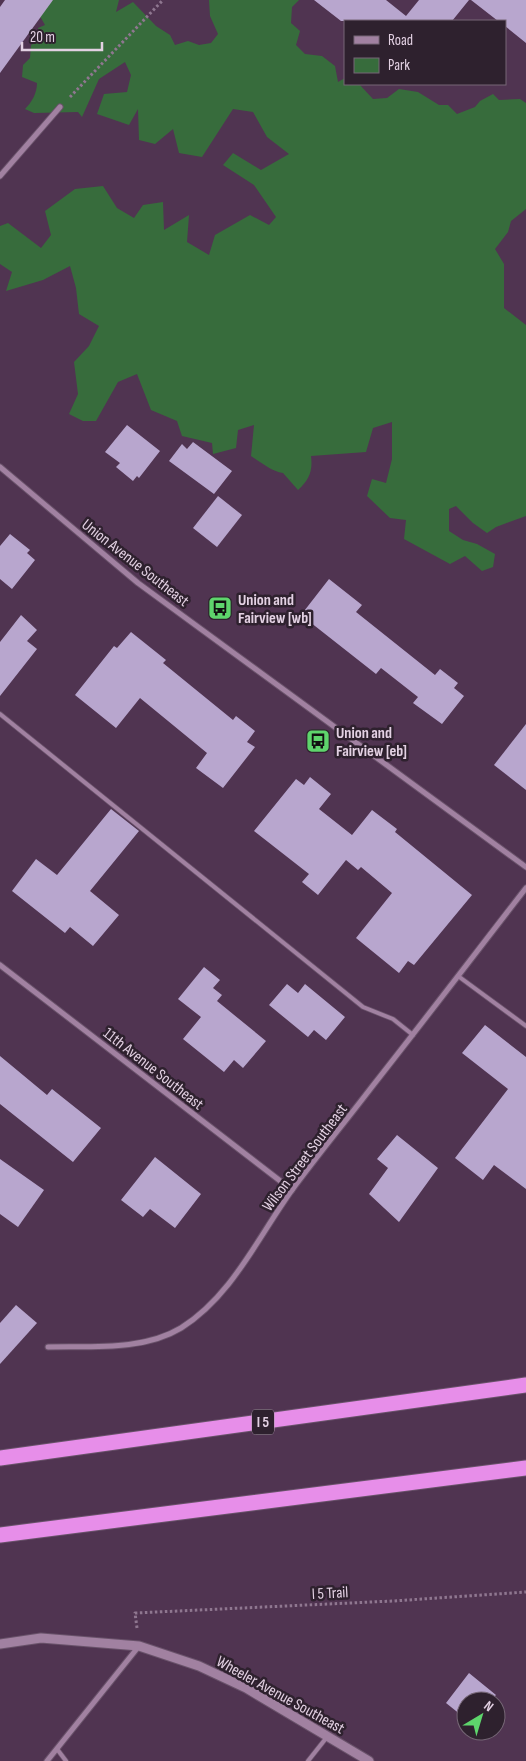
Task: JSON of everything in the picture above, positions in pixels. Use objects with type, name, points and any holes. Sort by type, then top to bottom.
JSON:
[{"type":"highway","name":"I 5","points":[[0,1458],[526,1385]]},
{"type":"highway","points":[[0,1535],[526,1468]]},
{"type":"street","points":[[0,176],[60,107]]},
{"type":"street","name":"Union Avenue Southeast","points":[[0,467],[138,583],[526,867]]},
{"type":"street","name":"Wilson Street Southeast","points":[[48,1347],[132,1344],[164,1337],[182,1327],[213,1302],[232,1281],[292,1190],[526,888]]},
{"type":"street","name":"11th Avenue Southeast","points":[[0,966],[292,1190]]},
{"type":"street","name":"Wheeler Avenue Southeast","points":[[0,1644],[41,1638],[139,1646],[199,1666],[246,1688],[369,1761]]},
{"type":"street","points":[[47,1761],[139,1646]]},
{"type":"lane","points":[[0,714],[363,1007],[393,1019],[413,1035]]},
{"type":"lane","points":[[458,976],[526,1026]]},
{"type":"lane","points":[[308,1761],[327,1736]]},
{"type":"lane","points":[[57,1749],[66,1761]]},
{"type":"path","points":[[60,107],[163,0]]},
{"type":"path","name":"I 5 Trail","points":[[135,1614],[393,1602],[526,1592]]},
{"type":"green space","points":[[46,0],[119,0],[116,12],[133,2],[156,26],[170,35],[175,45],[188,41],[199,45],[211,43],[218,34],[210,16],[209,0],[299,0],[292,7],[291,23],[300,31],[296,45],[305,54],[322,56],[335,66],[338,82],[344,79],[344,85],[360,85],[373,99],[387,98],[399,89],[418,92],[439,105],[448,105],[457,114],[475,107],[480,101],[493,94],[499,100],[520,99],[526,103],[526,209],[511,221],[508,232],[495,249],[504,264],[504,308],[526,325],[526,516],[496,527],[487,533],[473,523],[456,506],[449,509],[449,531],[463,540],[477,544],[495,554],[493,567],[482,571],[465,556],[450,564],[404,539],[406,520],[390,518],[367,496],[372,479],[386,483],[392,459],[392,422],[373,428],[366,452],[311,456],[309,475],[305,483],[298,490],[283,473],[271,469],[251,456],[254,425],[238,430],[236,448],[213,454],[212,443],[182,436],[177,421],[151,410],[137,374],[118,382],[96,421],[83,421],[69,414],[78,394],[74,362],[89,346],[99,326],[79,314],[76,288],[70,266],[43,280],[6,291],[12,272],[0,264],[0,226],[8,223],[41,248],[51,235],[45,211],[75,189],[103,186],[117,208],[134,218],[143,205],[163,202],[164,230],[189,215],[187,242],[209,255],[215,235],[250,215],[269,225],[276,217],[254,185],[223,165],[233,153],[261,170],[289,154],[267,137],[253,112],[233,109],[202,157],[179,153],[173,129],[155,144],[139,140],[138,109],[129,125],[97,114],[104,94],[127,92],[131,75],[125,62],[99,79],[82,117],[78,112],[34,113],[25,109],[34,97],[37,83],[22,77],[23,65],[30,58],[31,45],[39,40],[38,28],[45,25],[37,11]]},
{"type":"building","points":[[5,0],[53,0],[0,73],[0,7]]},
{"type":"building","points":[[314,0],[386,0],[406,16],[419,0],[469,0],[453,20],[341,21]]},
{"type":"building","points":[[471,0],[526,0],[526,43],[506,27],[506,20],[497,20]]},
{"type":"building","points":[[127,425],[160,451],[139,478],[137,476],[133,481],[116,467],[120,463],[105,452]]},
{"type":"building","points":[[193,442],[232,471],[214,494],[169,461],[182,444],[187,449]]},
{"type":"building","points":[[218,496],[242,515],[217,547],[193,528]]},
{"type":"building","points":[[10,534],[30,550],[27,553],[35,560],[12,589],[0,579],[0,546]]},
{"type":"building","points":[[329,579],[362,605],[356,612],[435,675],[440,669],[458,683],[454,688],[464,696],[442,724],[413,703],[418,697],[381,668],[376,674],[301,615]]},
{"type":"building","points":[[21,615],[37,630],[27,641],[37,649],[0,696],[0,642]]},
{"type":"building","points":[[131,632],[166,660],[163,663],[233,720],[236,716],[255,731],[247,742],[255,747],[223,788],[196,768],[207,753],[140,698],[116,728],[75,695],[114,646],[117,648]]},
{"type":"building","points":[[526,724],[526,790],[494,765]]},
{"type":"building","points":[[310,777],[331,794],[319,809],[352,835],[372,810],[397,829],[395,832],[472,895],[414,965],[408,961],[399,973],[356,938],[392,893],[361,867],[358,870],[346,860],[318,895],[302,882],[309,874],[254,831],[296,779],[304,785]]},
{"type":"building","points":[[111,809],[139,831],[90,891],[119,915],[93,946],[70,927],[65,933],[12,891],[36,859],[57,875]]},
{"type":"building","points":[[204,967],[220,980],[213,988],[222,995],[217,1001],[266,1041],[243,1068],[234,1060],[224,1072],[183,1039],[201,1017],[178,999]]},
{"type":"building","points":[[287,984],[298,993],[305,984],[345,1017],[326,1040],[314,1030],[308,1037],[269,1005]]},
{"type":"building","points":[[485,1025],[526,1057],[526,1189],[494,1165],[483,1180],[455,1158],[508,1089],[462,1053]]},
{"type":"building","points":[[0,1056],[47,1095],[52,1089],[101,1128],[73,1162],[0,1104]]},
{"type":"building","points":[[397,1135],[438,1168],[399,1222],[369,1194],[388,1168],[377,1159]]},
{"type":"building","points":[[155,1157],[201,1194],[175,1228],[150,1209],[143,1217],[121,1200]]},
{"type":"building","points":[[0,1159],[44,1190],[18,1227],[0,1214]]},
{"type":"building","points":[[16,1305],[37,1323],[0,1364],[0,1323]]},
{"type":"building","points":[[469,1673],[491,1691],[456,1691],[456,1711],[446,1703]]},
{"type":"place","name":"Union and Fairview [wb]","points":[[220,608]]},
{"type":"place","name":"Union and Fairview [eb]","points":[[318,741]]}]
